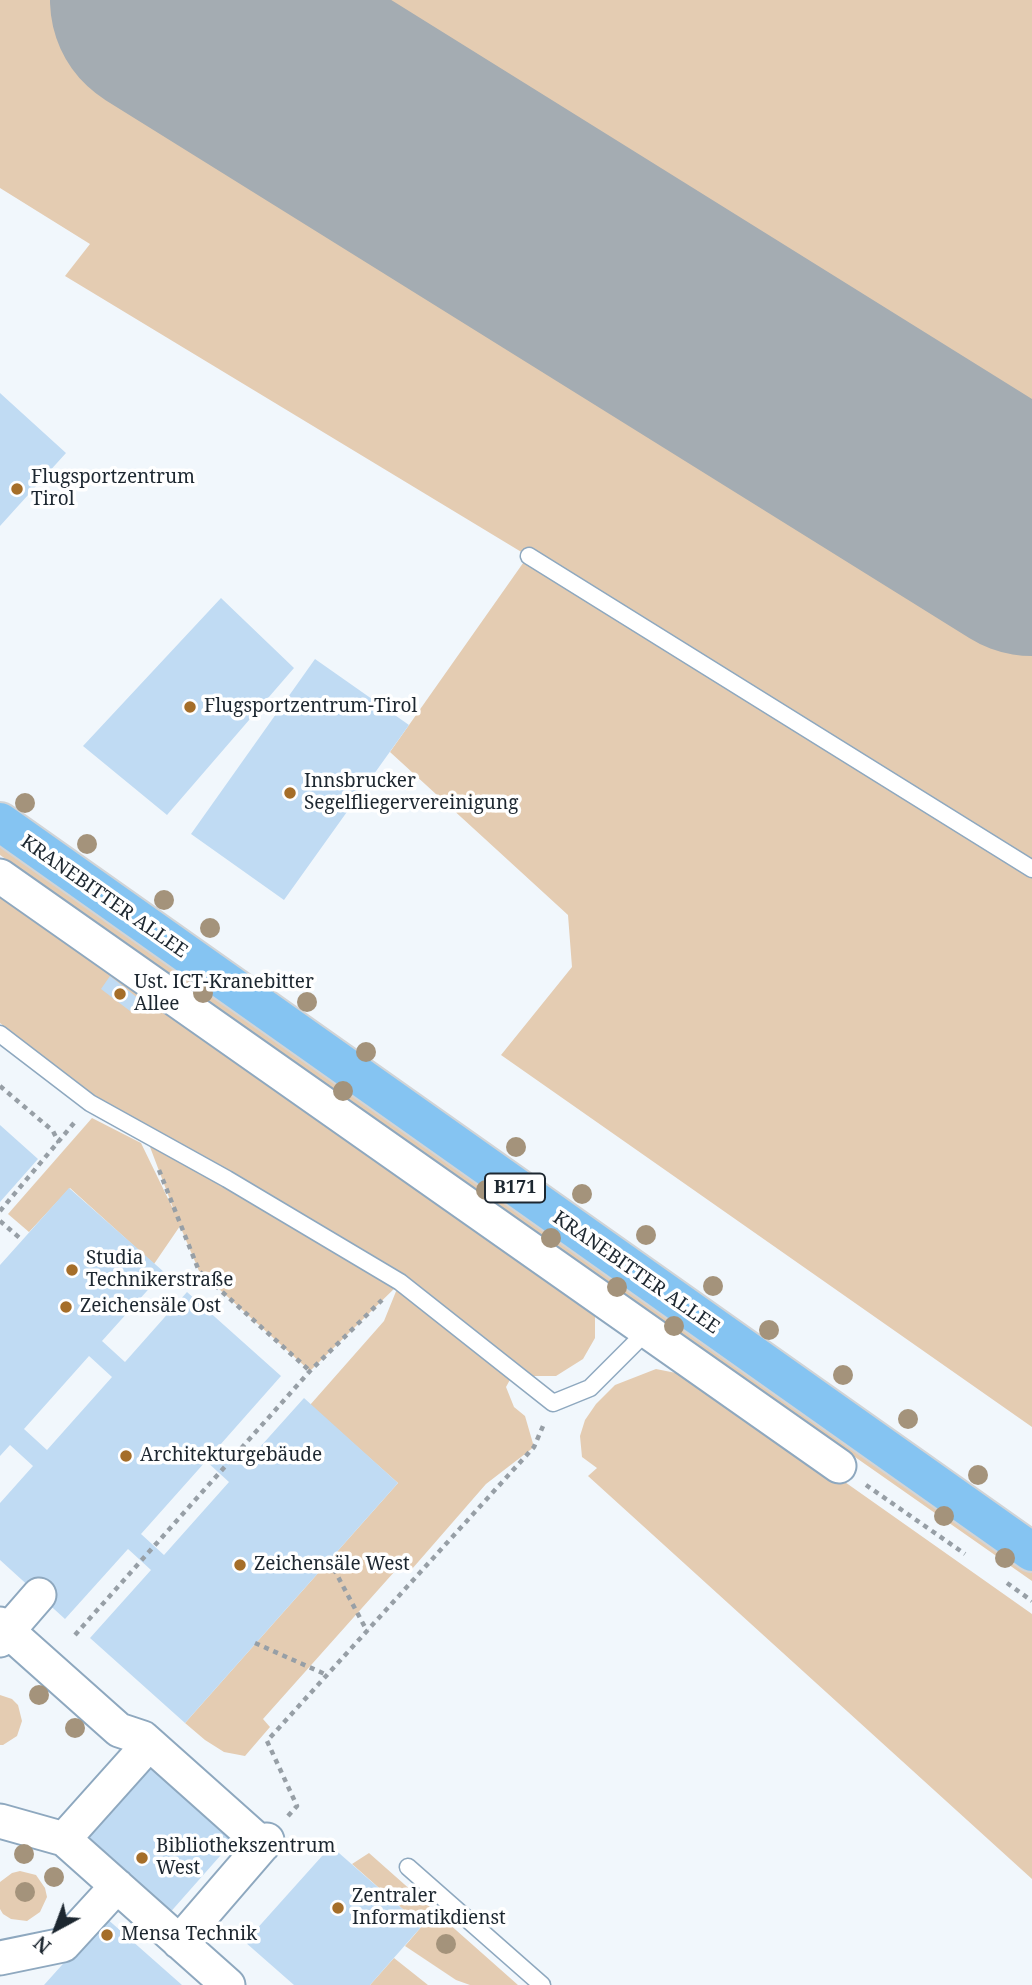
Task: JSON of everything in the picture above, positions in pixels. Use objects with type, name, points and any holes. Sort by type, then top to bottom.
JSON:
[{"type":"main road","name":"KRANEBITTER ALLEE","points":[[0,822],[1032,1552]]},
{"type":"street","name":"KRANEBITTER ALLEE","points":[[0,876],[839,1466]]},
{"type":"street","points":[[39,1595],[3,1631],[119,1730],[139,1736],[265,1842],[179,1942]]},
{"type":"street","points":[[64,1839],[149,1744]]},
{"type":"street","points":[[0,1821],[64,1839],[228,1985]]},
{"type":"street","points":[[0,1958],[68,1949],[117,1886]]},
{"type":"lane","points":[[529,556],[1032,869]]},
{"type":"lane","points":[[0,1034],[90,1103],[227,1179],[400,1282],[554,1403],[590,1388],[648,1330]]},
{"type":"lane","points":[[408,1867],[542,1985]]},
{"type":"path","points":[[0,1087],[54,1131],[59,1143]]},
{"type":"path","points":[[0,1210],[90,1103]]},
{"type":"path","points":[[145,1135],[199,1271],[310,1371]]},
{"type":"path","points":[[0,1221],[22,1240]]},
{"type":"path","points":[[75,1635],[310,1371],[400,1282]]},
{"type":"path","points":[[297,1806],[267,1741],[534,1447],[554,1403]]},
{"type":"path","points":[[839,1466],[975,1561]]},
{"type":"path","points":[[330,1560],[367,1631]]},
{"type":"path","points":[[998,1577],[1032,1601]]},
{"type":"path","points":[[255,1643],[327,1675]]},
{"type":"shaded area","points":[[0,0],[1032,0],[1032,1427],[501,1055],[572,967],[568,915],[390,752],[528,556],[65,276],[90,244],[0,188]]},
{"type":"shaded area","points":[[0,841],[1032,1567],[1032,1581],[0,855]]},
{"type":"shaded area","points":[[0,889],[583,1298],[595,1316],[595,1338],[583,1359],[556,1376],[512,1376],[506,1387],[514,1407],[525,1416],[534,1447],[486,1484],[412,1569],[403,1562],[263,1719],[270,1727],[245,1756],[224,1752],[185,1723],[398,1483],[310,1405],[384,1321],[399,1284],[310,1371],[199,1271],[180,1226],[154,1264],[70,1188],[29,1232],[8,1214],[92,1118],[141,1143],[175,1213],[147,1139],[0,1023]]},
{"type":"shaded area","points":[[656,1369],[696,1377],[1032,1614],[1032,1879],[588,1476],[597,1468],[582,1457],[580,1436],[585,1420],[615,1385]]},
{"type":"shaded area","points":[[0,1695],[12,1699],[18,1705],[22,1721],[17,1736],[3,1745],[0,1745]]},
{"type":"shaded area","points":[[369,1853],[518,1985],[470,1985],[456,1980],[405,1946],[422,1926],[352,1864]]},
{"type":"shaded area","points":[[20,1871],[36,1875],[45,1888],[47,1897],[40,1912],[27,1921],[11,1919],[0,1909],[0,1882],[12,1873]]},
{"type":"shaded area","points":[[394,1958],[428,1985],[370,1985]]},
{"type":"building","name":"Flugsportzentrum Tirol","points":[[0,393],[66,453],[0,526]]},
{"type":"building","name":"Flugsportzentrum-Tirol","points":[[221,598],[294,668],[167,815],[83,746]]},
{"type":"building","name":"Innsbrucker Segelfliegervereinigung","points":[[315,659],[409,725],[284,900],[191,834]]},
{"type":"building","name":"Ust. ICT-Kranebitter Allee","points":[[110,976],[139,999],[130,1011],[101,989]]},
{"type":"building","points":[[0,1125],[38,1159],[0,1202]]},
{"type":"building","points":[[69,1188],[164,1272],[102,1341],[125,1362],[187,1292],[281,1376],[220,1445],[243,1466],[304,1398],[398,1483],[185,1723],[90,1638],[151,1570],[128,1549],[65,1619],[0,1560],[0,1503],[33,1466],[10,1445],[0,1456],[0,1265]],"holes":[[[89,1356],[112,1377],[47,1450],[24,1429]],[[206,1461],[229,1482],[164,1555],[141,1534]]]},
{"type":"building","name":"Bibliothekszentrum West","points":[[153,1749],[243,1830],[167,1916],[76,1835]]},
{"type":"building","name":"Zentraler Informatikdienst","points":[[331,1846],[422,1926],[370,1985],[294,1985],[245,1942]]},
{"type":"building","name":"Mensa Technik","points":[[105,1917],[182,1985],[44,1985]]},
{"type":"runway","points":[[168,0],[1032,538]]},
{"type":"place","name":"Flugsportzentrum Tirol","points":[[17,489]]},
{"type":"place","name":"Flugsportzentrum-Tirol","points":[[190,707]]},
{"type":"place","name":"Innsbrucker Segelfliegervereinigung","points":[[290,793]]},
{"type":"place","name":"Ust. ICT-Kranebitter Allee","points":[[120,994]]},
{"type":"place","name":"Studia Technikerstraße","points":[[72,1270]]},
{"type":"place","name":"Zeichensäle Ost","points":[[66,1307]]},
{"type":"place","name":"Architekturgebäude","points":[[126,1456]]},
{"type":"place","name":"Zeichensäle West","points":[[240,1565]]},
{"type":"place","name":"Bibliothekszentrum West","points":[[142,1858]]},
{"type":"place","name":"Zentraler Informatikdienst","points":[[338,1908]]},
{"type":"place","name":"Mensa Technik","points":[[107,1935]]}]
